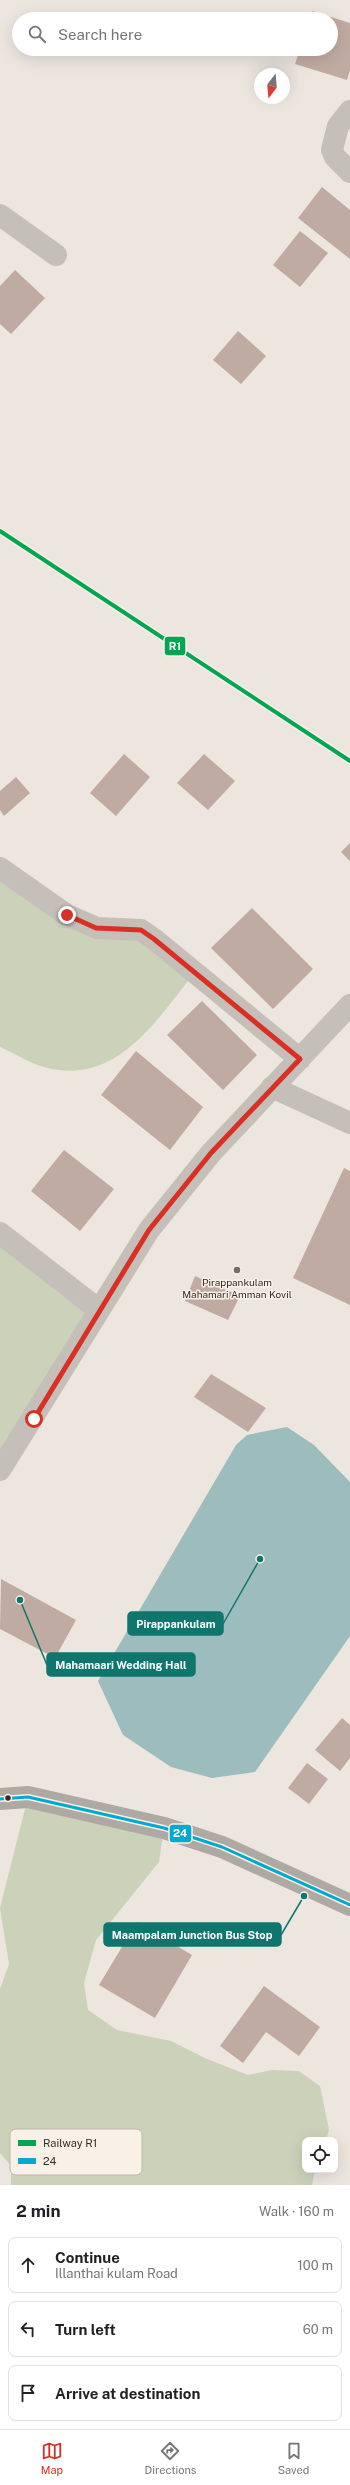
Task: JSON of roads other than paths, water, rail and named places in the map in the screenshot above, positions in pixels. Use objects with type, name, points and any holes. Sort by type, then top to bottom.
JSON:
[{"type":"highway","points":[[0,1799],[28,1796],[164,1828],[222,1847],[350,1904]]},
{"type":"street","points":[[350,111],[338,126],[332,150],[335,158],[350,172]]},
{"type":"street","points":[[0,215],[56,255]]},
{"type":"street","points":[[0,868],[67,915],[96,928],[141,930],[300,1059]]},
{"type":"street","points":[[0,1470],[34,1419],[149,1230],[211,1153],[350,1005]]},
{"type":"street","points":[[272,1087],[350,1123]]},
{"type":"street","points":[[0,1233],[99,1310]]},
{"type":"water","points":[[287,1427],[314,1445],[350,1482],[350,1636],[255,1772],[212,1778],[171,1767],[123,1735],[98,1681],[236,1445],[247,1435]]},
{"type":"rail line","name":"R1","points":[[0,531],[350,761]]},
{"type":"place","name":"Pirappankulam Mahamari Amman Kovil","points":[[237,1270]]},
{"type":"place","name":"Pirappankulam","points":[[260,1559]]},
{"type":"place","name":"Mahamaari Wedding Hall","points":[[20,1600]]},
{"type":"place","name":"Maampalam Junction Bus Stop","points":[[304,1896]]}]
